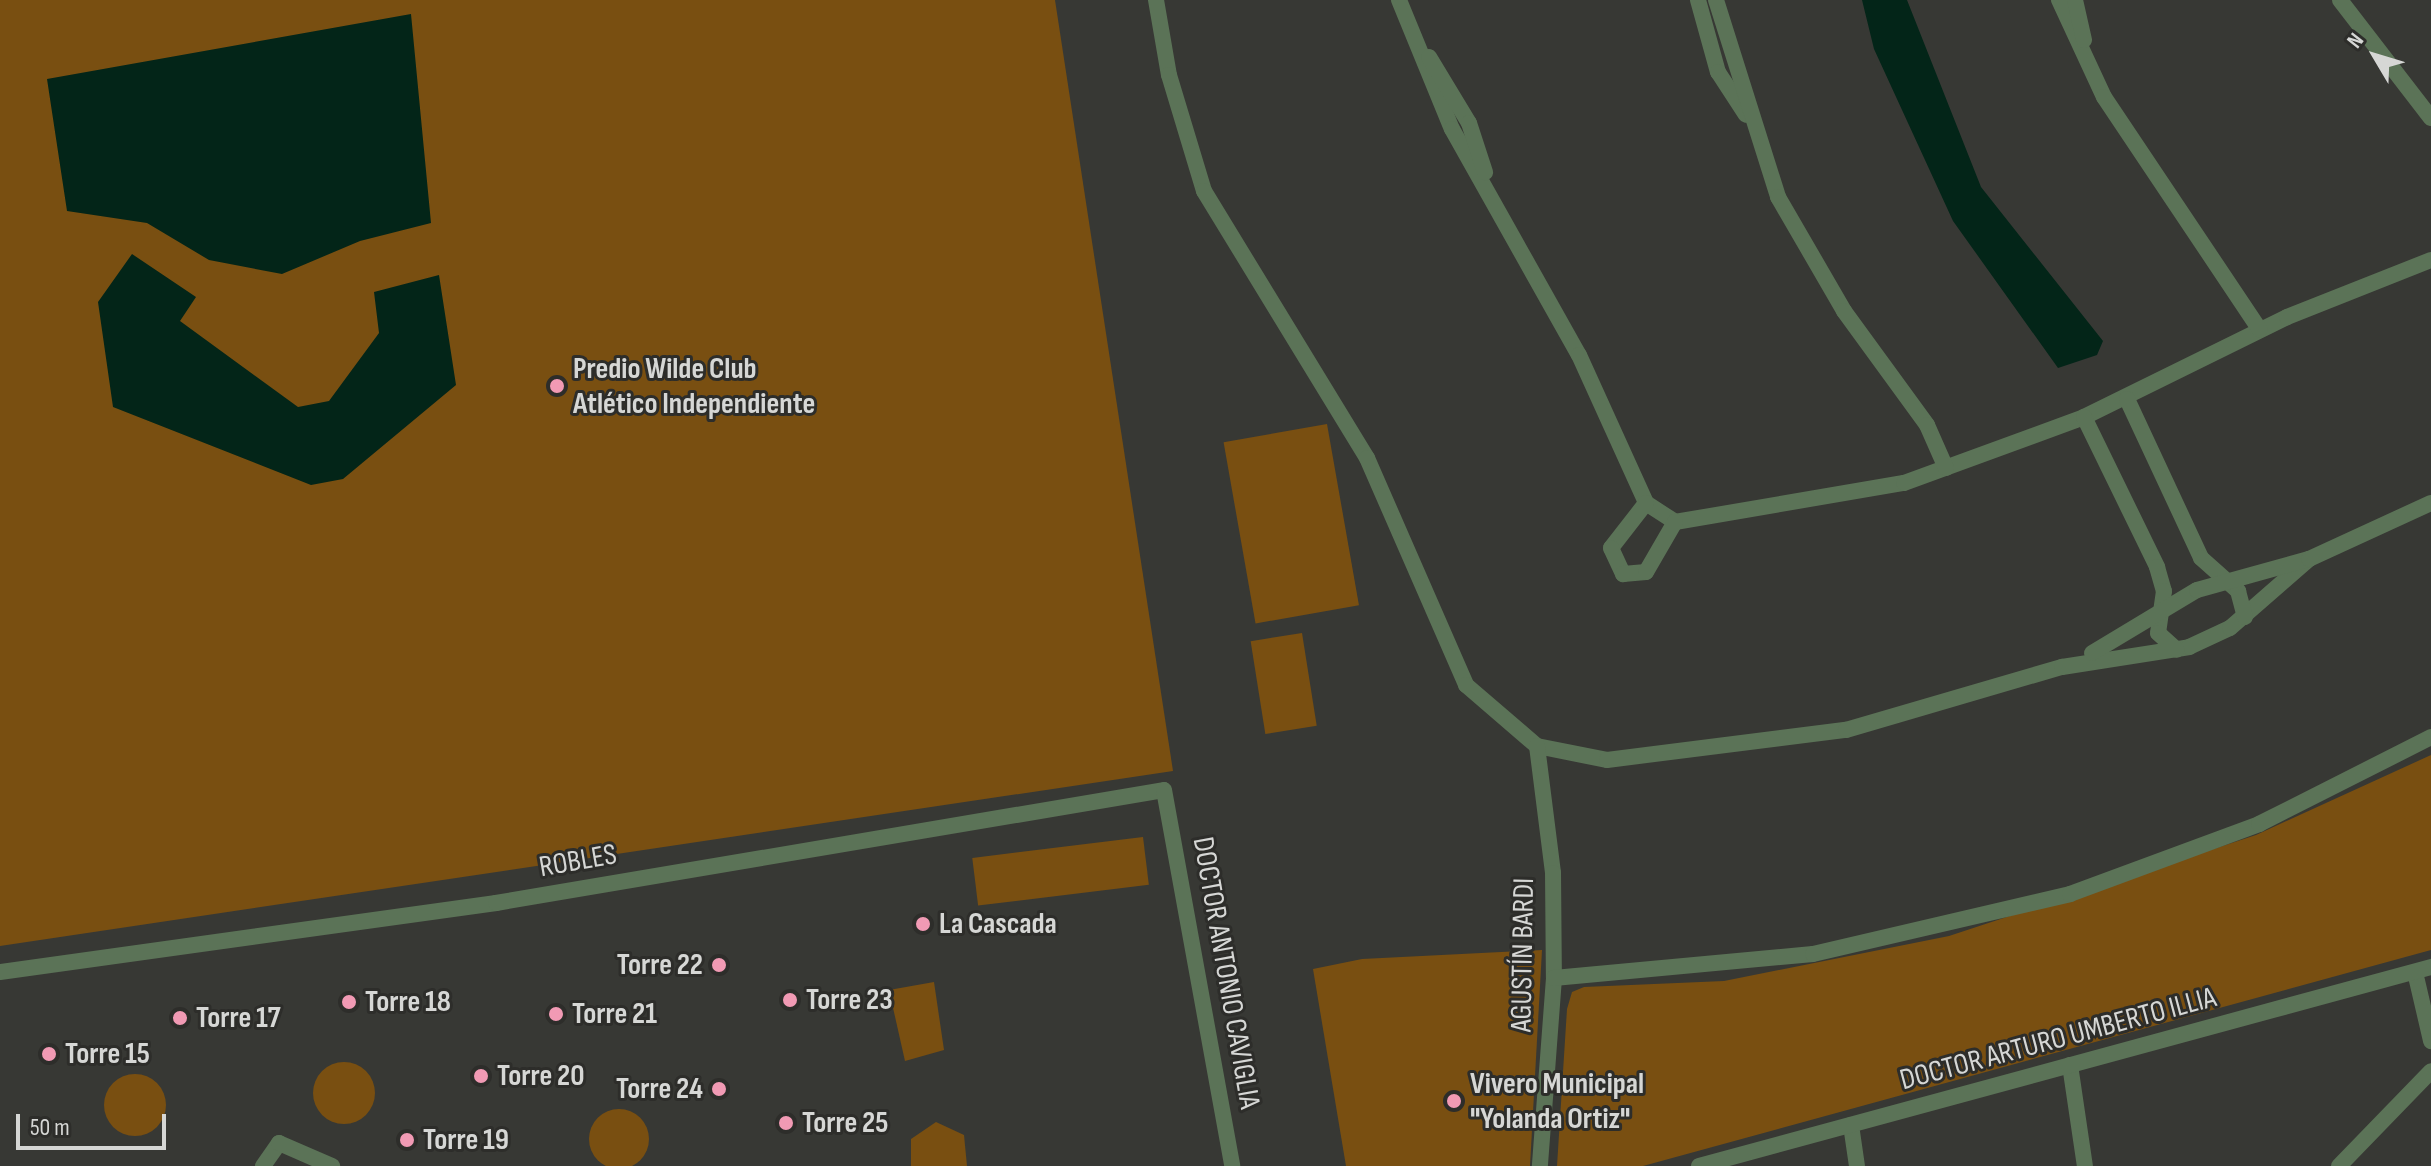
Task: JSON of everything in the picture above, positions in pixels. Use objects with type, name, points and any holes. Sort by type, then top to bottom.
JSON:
[{"type":"street","points":[[1156,0],[1179,115],[1204,191],[1367,458],[1466,685],[1537,746],[1607,760],[1705,752],[1846,730],[2062,667],[2177,650],[2245,617],[2309,559]]},
{"type":"street","points":[[1399,0],[1452,129],[1490,189],[1579,355],[1646,503],[1675,522],[1817,503],[1946,468],[2127,399],[2260,330],[2431,260]]},
{"type":"street","points":[[1698,0],[1718,72],[1751,123]]},
{"type":"street","points":[[1716,0],[1751,123],[1798,238],[1927,425],[1946,468]]},
{"type":"street","points":[[2059,0],[2091,72],[2260,330]]},
{"type":"street","points":[[2075,0],[2091,72]]},
{"type":"street","points":[[2340,0],[2431,118]]},
{"type":"street","points":[[2127,399],[2201,558],[2238,591],[2245,617]]},
{"type":"street","points":[[2084,417],[2157,567],[2161,639],[2177,650]]},
{"type":"street","points":[[1646,503],[1611,548],[1623,574],[1646,572],[1675,522]]},
{"type":"street","points":[[2062,667],[2160,612],[2227,582],[2309,559],[2431,503]]},
{"type":"street","points":[[1554,978],[1813,954],[2070,894],[2259,824],[2431,737]]},
{"type":"street","name":"AGUSTÍN BARDI","points":[[1537,746],[1553,873],[1554,978],[1540,1166]]},
{"type":"street","name":"ROBLES","points":[[0,972],[496,903],[1164,790]]},
{"type":"street","name":"DOCTOR ANTONIO CAVIGLIA","points":[[1164,790],[1232,1166]]},
{"type":"street","points":[[2423,970],[2431,1041]]},
{"type":"street","name":"DOCTOR ARTURO UMBERTO ILLIA","points":[[1699,1166],[2423,970]]},
{"type":"street","points":[[2070,1065],[2085,1166]]},
{"type":"street","points":[[2339,1166],[2431,1071]]},
{"type":"street","points":[[1851,1125],[1857,1166]]},
{"type":"street","points":[[263,1166],[279,1143],[332,1166]]},
{"type":"shaded area","name":"Predio Wilde Club Atlético Independiente","points":[[0,0],[1055,0],[1173,771],[0,946]]},
{"type":"shaded area","points":[[1862,0],[1907,0],[1981,187],[2103,341],[2097,355],[2058,368],[1953,221],[1874,49]]},
{"type":"shaded area","points":[[411,14],[431,223],[360,241],[282,274],[209,260],[147,223],[67,211],[47,79]]},
{"type":"shaded area","points":[[132,254],[196,297],[180,321],[298,407],[329,401],[379,333],[374,292],[439,275],[456,385],[343,479],[311,485],[113,407],[98,302]]},
{"type":"shaded area","points":[[1327,424],[1359,605],[1256,623],[1224,442]]},
{"type":"shaded area","points":[[1302,633],[1317,726],[1265,734],[1251,641]]},
{"type":"shaded area","points":[[2431,755],[2431,950],[1643,1166],[1557,1166],[1567,1009],[1572,992],[1584,987],[1724,981],[1949,936],[2256,835]]},
{"type":"shaded area","points":[[1143,837],[1149,885],[978,906],[972,858]]},
{"type":"shaded area","points":[[1542,950],[1530,1166],[1346,1166],[1313,969],[1362,959]]},
{"type":"shaded area","points":[[934,982],[944,1050],[905,1061],[889,990]]},
{"type":"shaded area","points":[[344,1062],[366,1071],[375,1093],[366,1115],[344,1124],[322,1115],[313,1093],[322,1071]]},
{"type":"shaded area","points":[[135,1074],[157,1083],[166,1105],[157,1127],[135,1136],[113,1127],[104,1105],[113,1083]]},
{"type":"shaded area","points":[[619,1109],[631,1111],[640,1118],[647,1127],[647,1151],[640,1160],[631,1167],[619,1169],[607,1167],[598,1160],[591,1151],[589,1139],[591,1127],[598,1118],[607,1111]]},
{"type":"shaded area","points":[[936,1122],[964,1135],[967,1166],[911,1166],[911,1139]]},
{"type":"place","name":"Predio Wilde Club Atlético Independiente","points":[[557,386]]},
{"type":"place","name":"La Cascada","points":[[923,924]]},
{"type":"place","name":"Torre 22","points":[[719,965]]},
{"type":"place","name":"Torre 23","points":[[790,1000]]},
{"type":"place","name":"Torre 18","points":[[349,1002]]},
{"type":"place","name":"Torre 21","points":[[556,1014]]},
{"type":"place","name":"Torre 17","points":[[180,1018]]},
{"type":"place","name":"Torre 15","points":[[49,1054]]},
{"type":"place","name":"Torre 20","points":[[481,1076]]},
{"type":"place","name":"Torre 24","points":[[719,1089]]},
{"type":"place","name":"Vivero Municipal \"Yolanda Ortiz\"","points":[[1454,1101]]},
{"type":"place","name":"Torre 25","points":[[786,1123]]},
{"type":"place","name":"Torre 19","points":[[407,1140]]}]
